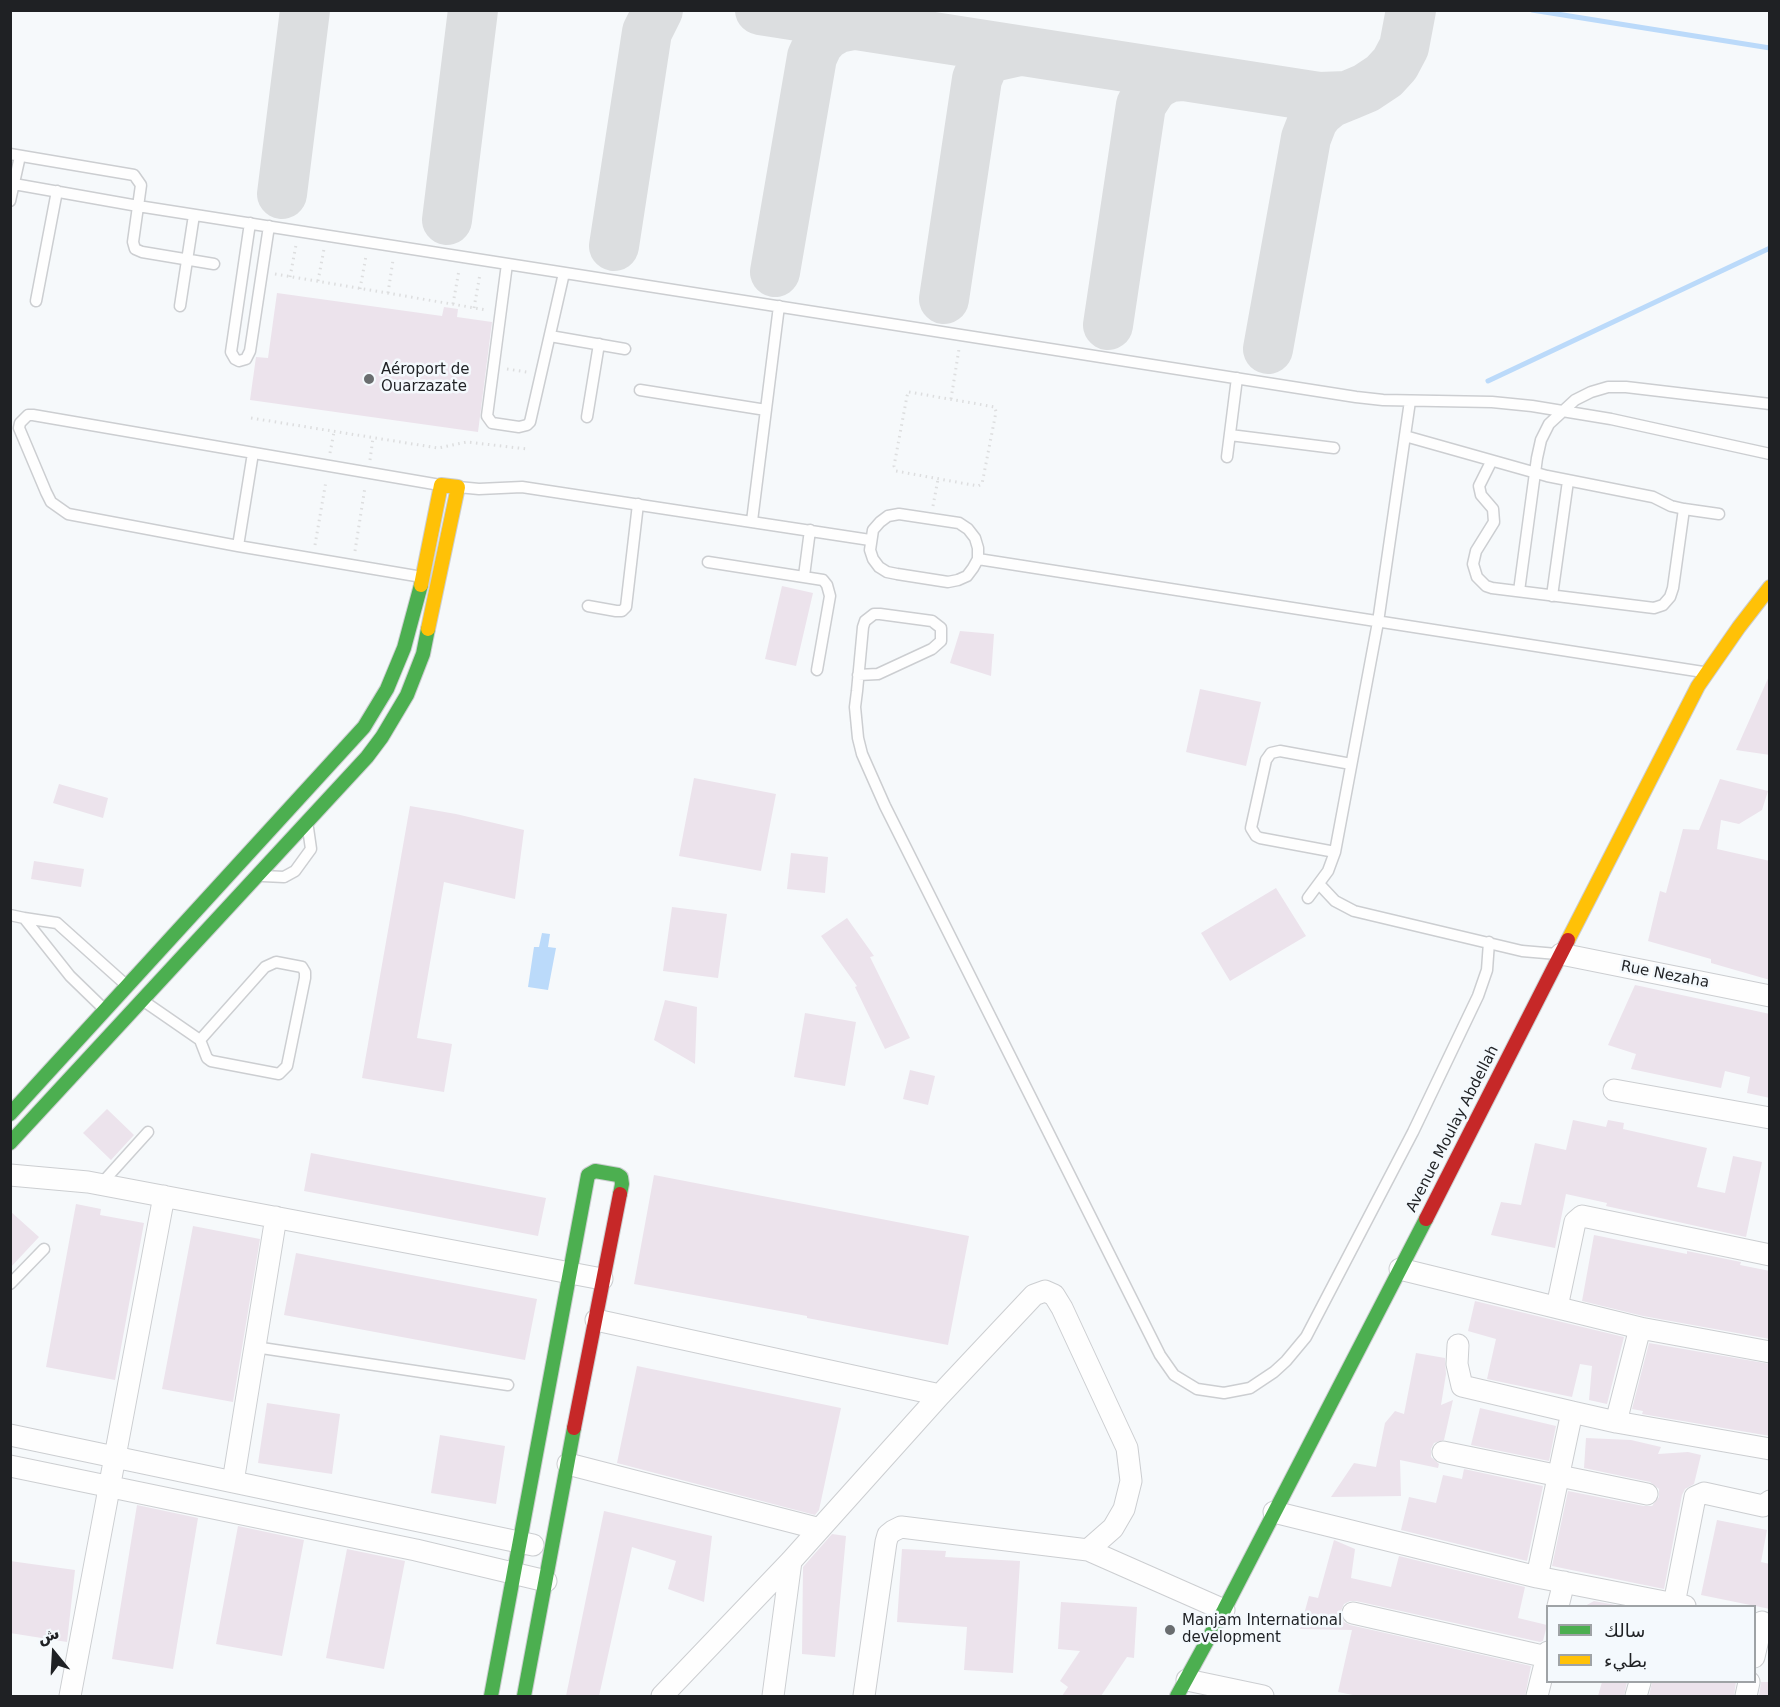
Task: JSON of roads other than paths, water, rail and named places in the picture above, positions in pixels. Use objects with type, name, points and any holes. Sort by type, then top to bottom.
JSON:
[{"type":"street","points":[[10,1114],[113,1017],[256,876],[377,744],[396,717],[407,695],[428,636],[458,487],[441,485],[410,629],[396,669],[364,727],[113,1017],[10,1143]]},
{"type":"street","name":"Avenue Moulay Abdellah","points":[[1180,1692],[1400,1269],[1698,686],[1738,627],[1770,587]]},
{"type":"street","name":"Rue Nezaha","points":[[1561,954],[1770,996]]},
{"type":"street","points":[[1614,1090],[1770,1118]]},
{"type":"street","points":[[491,1696],[587,1178],[595,1171],[618,1175],[622,1184],[524,1696]]},
{"type":"street","points":[[10,1175],[101,1184],[602,1279]]},
{"type":"street","points":[[70,1696],[164,1196]]},
{"type":"street","points":[[1557,1307],[1575,1222],[1582,1216],[1770,1255]]},
{"type":"street","points":[[233,1482],[276,1217]]},
{"type":"street","points":[[1400,1269],[1640,1328],[1770,1352]]},
{"type":"street","points":[[662,1696],[791,1561],[940,1395],[1034,1295],[1045,1291],[1054,1295],[1062,1308],[1127,1448],[1131,1481],[1124,1509],[1113,1528],[1088,1550]]},
{"type":"street","points":[[596,1320],[940,1395]]},
{"type":"street","points":[[1616,1422],[1640,1328]]},
{"type":"street","points":[[1458,1345],[1457,1364],[1462,1386],[1616,1422],[1770,1449]]},
{"type":"street","points":[[1537,1577],[1572,1412]]},
{"type":"street","points":[[10,1435],[552,1549]]},
{"type":"street","points":[[1443,1452],[1647,1494]]},
{"type":"street","points":[[568,1464],[820,1529]]},
{"type":"street","points":[[10,1466],[416,1550],[546,1581]]},
{"type":"street","points":[[1274,1512],[1537,1577],[1670,1605],[1695,1497],[1704,1493],[1763,1506],[1770,1501]]},
{"type":"street","points":[[864,1696],[886,1542],[888,1535],[902,1527],[1088,1550],[1224,1610]]},
{"type":"street","points":[[773,1696],[791,1561]]},
{"type":"street","points":[[1558,1605],[1564,1582]]},
{"type":"street","points":[[1353,1613],[1546,1654]]},
{"type":"street","points":[[1756,1652],[1762,1622]]},
{"type":"street","points":[[1537,1696],[1546,1658]]},
{"type":"street","points":[[1180,1692],[1263,1696]]},
{"type":"lane","points":[[10,201],[14,184],[15,155],[134,175],[141,185],[133,242],[135,249],[214,264]]},
{"type":"lane","points":[[14,184],[327,236],[1356,397],[1410,401],[1492,402],[1562,411],[1611,419],[1770,454]]},
{"type":"lane","points":[[36,300],[57,191]]},
{"type":"lane","points":[[180,306],[194,214]]},
{"type":"lane","points":[[250,223],[231,352],[239,361],[249,355],[269,226]]},
{"type":"lane","points":[[507,264],[487,416],[492,423],[496,424],[519,427],[527,425],[531,417],[564,273]]},
{"type":"lane","points":[[243,269],[262,272]]},
{"type":"lane","points":[[752,521],[779,306]]},
{"type":"lane","points":[[550,336],[625,349]]},
{"type":"lane","points":[[587,417],[599,344]]},
{"type":"lane","points":[[1227,457],[1237,378]]},
{"type":"lane","points":[[1519,591],[1541,440],[1549,424],[1562,411],[1583,396],[1608,387],[1626,387],[1770,404]]},
{"type":"lane","points":[[640,390],[766,410]]},
{"type":"lane","points":[[1308,898],[1320,885],[1335,852],[1378,622],[1410,401]]},
{"type":"lane","points":[[423,577],[238,546],[68,514],[51,502],[19,428],[20,423],[28,415],[33,415],[441,485]]},
{"type":"lane","points":[[1230,435],[1334,448]]},
{"type":"lane","points":[[1405,436],[1568,482],[1653,497],[1671,506],[1719,514]]},
{"type":"lane","points":[[238,546],[252,453]]},
{"type":"lane","points":[[1491,462],[1479,486],[1481,495],[1493,509],[1494,522],[1476,551],[1473,564],[1474,571],[1486,586],[1654,609],[1670,597],[1673,588],[1684,509]]},
{"type":"lane","points":[[1552,596],[1568,482]]},
{"type":"lane","points":[[458,487],[479,489],[522,487],[870,540]]},
{"type":"lane","points":[[588,606],[616,611],[626,607],[638,504]]},
{"type":"lane","points":[[898,514],[960,524],[968,529],[975,538],[978,559],[967,576],[948,582],[897,574],[879,567],[873,559],[870,540],[873,530],[880,522],[888,516],[898,514]]},
{"type":"lane","points":[[804,576],[810,530]]},
{"type":"lane","points":[[978,559],[1707,673]]},
{"type":"lane","points":[[708,562],[823,580],[830,590],[817,670]]},
{"type":"lane","points":[[858,675],[871,676],[884,672],[938,646],[941,641],[941,628],[932,621],[880,614],[869,616],[863,627],[858,675],[855,707],[858,738],[864,762],[1160,1355],[1174,1375],[1197,1389],[1224,1393],[1250,1388],[1274,1372],[1306,1337],[1413,1132],[1478,996],[1487,970],[1489,942]]},
{"type":"lane","points":[[1335,852],[1260,838],[1251,828],[1266,760],[1271,753],[1280,751],[1352,764]]},
{"type":"lane","points":[[256,876],[284,877],[295,871],[311,849],[307,822]]},
{"type":"lane","points":[[1320,885],[1335,902],[1354,911],[1522,951],[1561,954]]},
{"type":"lane","points":[[10,915],[57,923],[135,993],[200,1040],[207,1058],[211,1061],[279,1074],[287,1066],[305,978],[302,967],[276,962],[265,967],[200,1040]]},
{"type":"lane","points":[[24,918],[70,976],[113,1017]]},
{"type":"lane","points":[[101,1184],[148,1132]]},
{"type":"lane","points":[[10,1284],[44,1249]]},
{"type":"lane","points":[[255,1347],[508,1384]]},
{"type":"water","points":[[542,933],[550,934],[548,947],[556,948],[548,990],[528,987],[534,947],[539,947]]},
{"type":"waterway","points":[[1532,10],[1770,48]]},
{"type":"waterway","points":[[1488,381],[1770,248]]},
{"type":"place","name":"Aéroport de Ouarzazate","points":[[369,379]]},
{"type":"place","name":"Manjam International development","points":[[1170,1630]]}]
